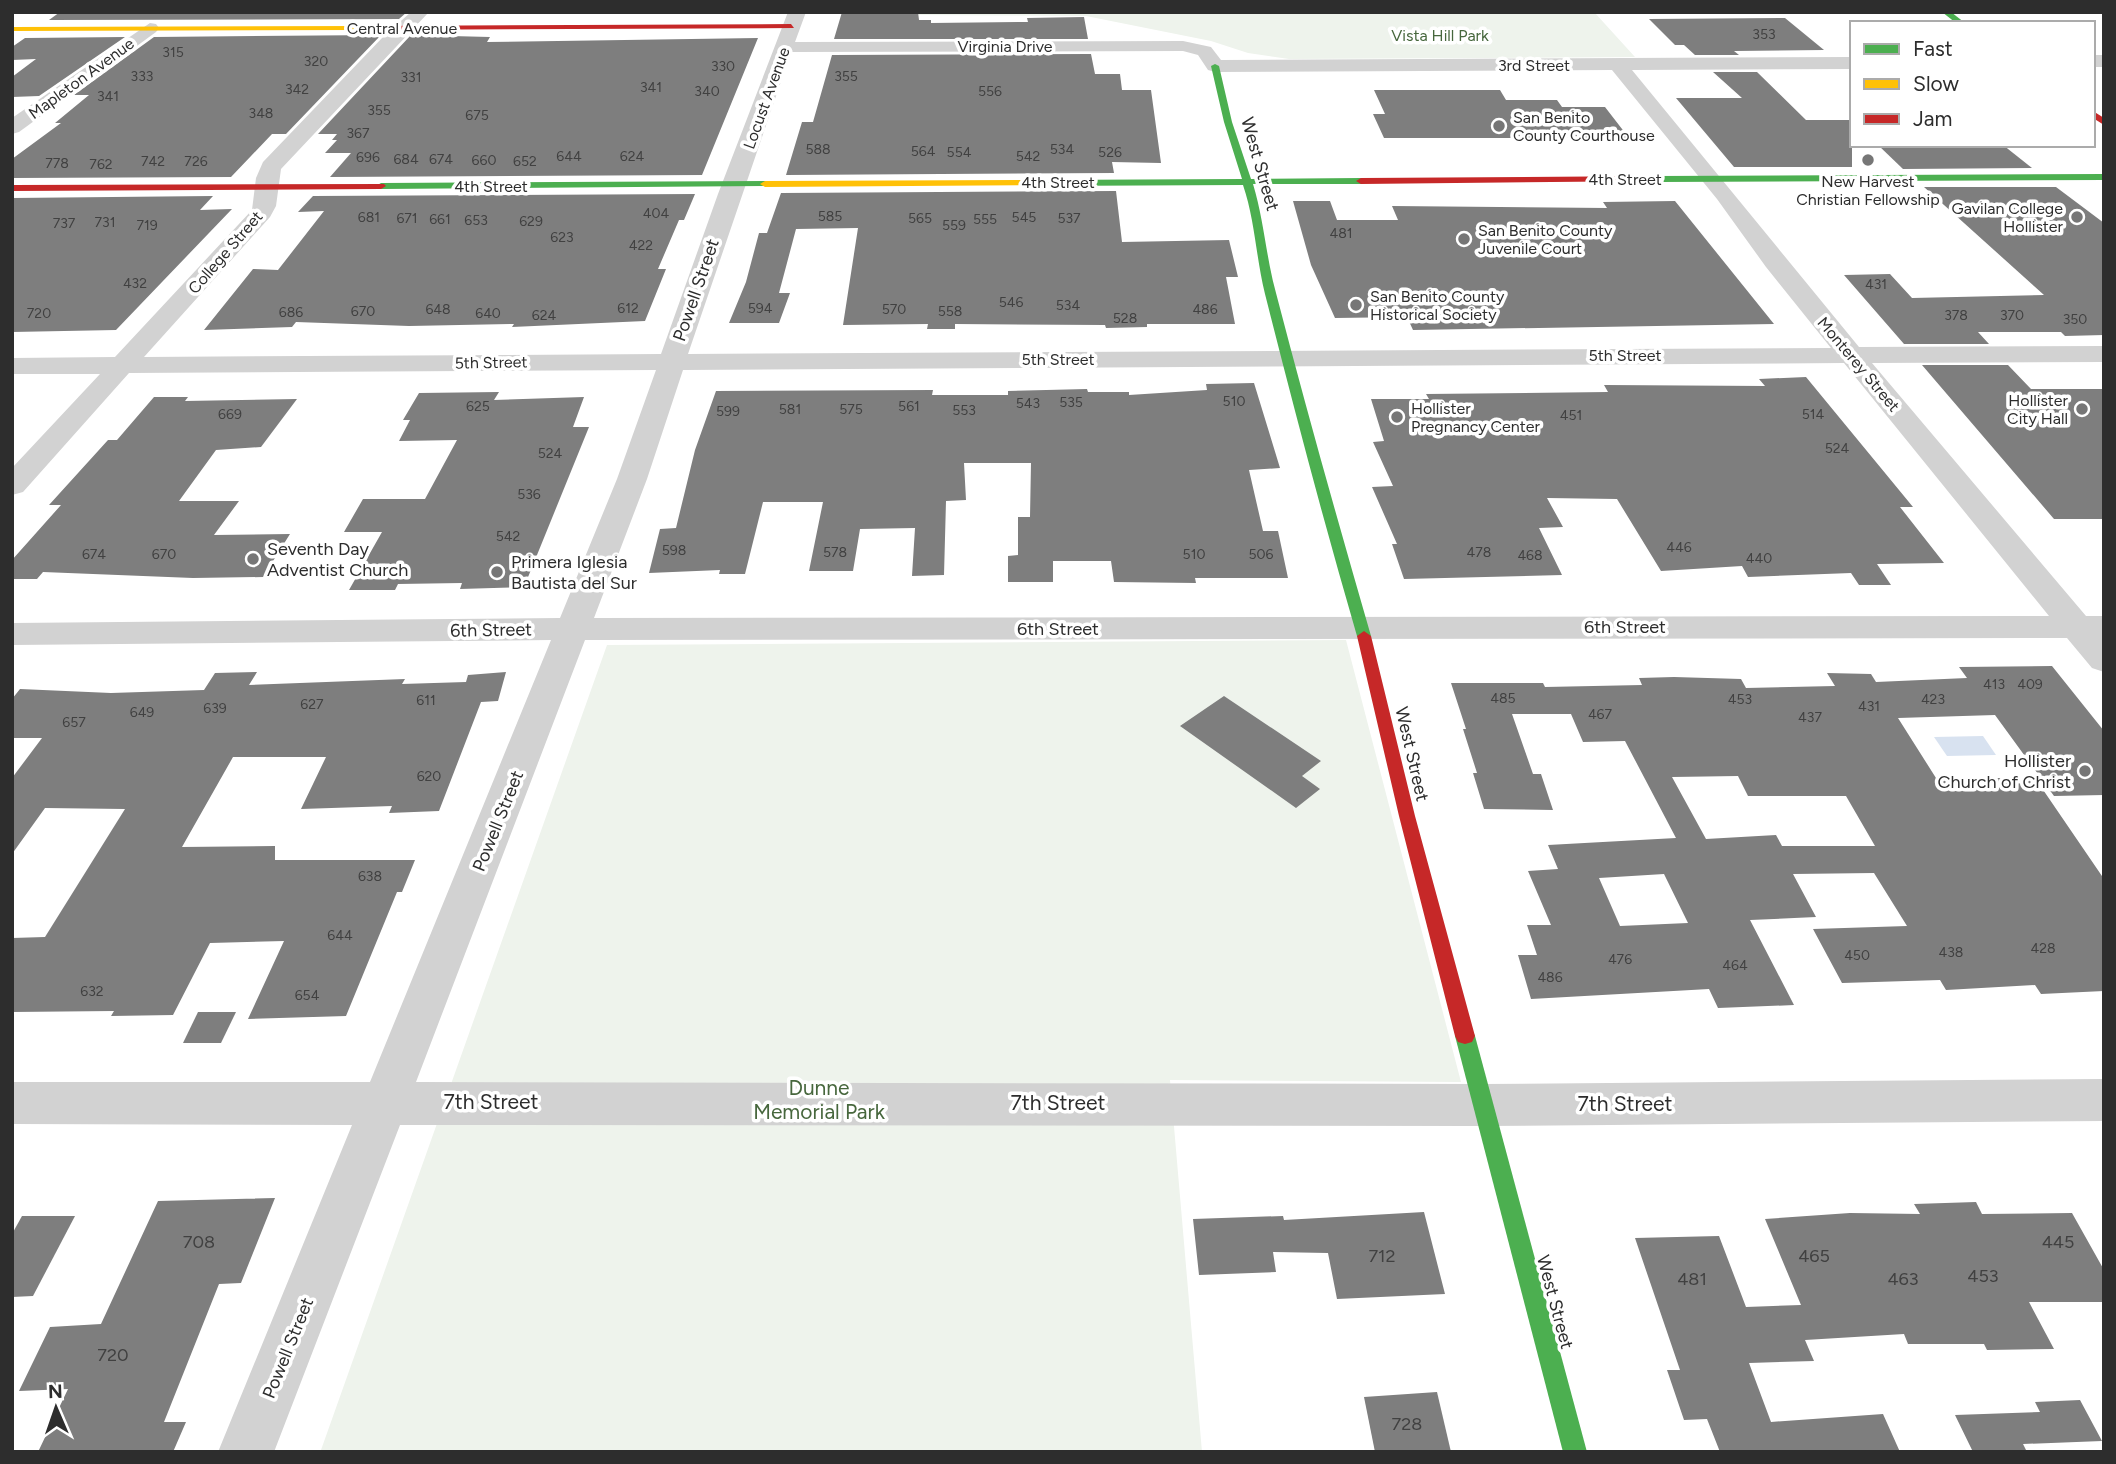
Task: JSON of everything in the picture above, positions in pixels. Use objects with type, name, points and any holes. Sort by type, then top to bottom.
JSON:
[{"type":"street","name":"Central Avenue","points":[[12,29],[413,20],[794,19]]},
{"type":"street","name":"Locust Avenue","points":[[734,184],[794,19]]},
{"type":"street","name":"College Street","points":[[12,486],[262,212],[271,167],[413,20]]},
{"type":"street","name":"Mapleton Avenue","points":[[12,128],[150,28]]},
{"type":"street","name":"Virginia Drive","points":[[785,47],[1183,46],[1205,51],[1215,66]]},
{"type":"street","name":"3rd Street","points":[[1215,66],[1850,63]]},
{"type":"street","name":"Monterey Street","points":[[1618,65],[1712,178],[1774,262],[1852,356],[2090,627],[2104,660]]},
{"type":"street","name":"West Street","points":[[1215,66],[1228,122],[1256,209],[1262,261],[1287,359],[1317,474],[1362,627],[1407,816],[1575,1452]]},
{"type":"street","name":"4th Street","points":[[12,188],[2104,177]]},
{"type":"street","name":"Powell Street","points":[[246,1452],[632,479],[734,184]]},
{"type":"street","name":"5th Street","points":[[12,366],[2104,354]]},
{"type":"street","name":"6th Street","points":[[12,634],[574,629],[2090,627]]},
{"type":"street","name":"7th Street","points":[[12,1103],[387,1101],[1482,1105],[2104,1100]]},
{"type":"green space","name":"Vista Hill Park","points":[[914,12],[1595,13],[1635,57],[1289,59],[1248,53],[1211,41],[1086,16],[914,15]]},
{"type":"green space","name":"Dunne Memorial Park","points":[[1346,640],[1461,1082],[1170,1080],[1202,1452],[321,1450],[607,645]]},
{"type":"shaded area","points":[[1983,736],[1996,755],[1947,756],[1934,737]]},
{"type":"building","points":[[60,12],[407,12],[399,19],[49,20]]},
{"type":"building","points":[[842,12],[918,12],[919,20],[931,20],[931,23],[1028,22],[1027,18],[1084,17],[1088,39],[834,39]]},
{"type":"building","points":[[1785,18],[1824,50],[1734,51],[1739,55],[1695,55],[1684,45],[1675,45],[1649,19]]},
{"type":"building","points":[[381,35],[286,134],[272,134],[231,177],[12,178],[12,159],[61,123],[55,123],[89,95],[74,95],[154,37]]},
{"type":"building","points":[[411,35],[490,37],[487,42],[758,38],[702,175],[330,177],[351,153],[325,153],[337,140],[332,140],[337,134],[318,134]]},
{"type":"building","points":[[125,37],[39,96],[12,97],[12,77],[36,59],[12,60],[12,47],[25,38]]},
{"type":"building","points":[[1091,54],[1095,74],[1120,74],[1122,90],[1151,90],[1161,163],[1112,162],[1114,173],[786,175],[802,122],[813,122],[832,55]]},
{"type":"building","points":[[1713,72],[1757,72],[1806,120],[1850,120],[1852,167],[1734,167],[1676,98],[1742,98]]},
{"type":"building","name":"San Benito County Courthouse","points":[[1374,90],[1500,90],[1506,100],[1557,100],[1562,107],[1605,107],[1629,138],[1384,138],[1373,114],[1385,114]]},
{"type":"building","points":[[1880,147],[2006,147],[2032,168],[1903,169]]},
{"type":"building","points":[[1924,187],[2056,187],[2104,223],[2104,335],[1978,332],[1989,344],[1904,344],[1844,275],[1890,274],[1912,298],[2044,295]]},
{"type":"building","points":[[1116,191],[1122,242],[1229,240],[1238,277],[1226,277],[1235,324],[1147,324],[1147,327],[1106,328],[1105,325],[955,324],[955,329],[927,329],[928,324],[843,325],[858,228],[796,229],[779,293],[790,293],[779,323],[729,323],[746,282],[759,233],[767,233],[781,193]]},
{"type":"building","points":[[695,194],[684,220],[679,220],[658,269],[666,269],[645,321],[512,327],[514,324],[409,326],[296,322],[292,327],[204,330],[253,269],[278,270],[324,211],[298,212],[313,196]]},
{"type":"building","points":[[213,196],[200,210],[232,209],[116,330],[12,332],[12,198]]},
{"type":"building","points":[[1293,201],[1330,201],[1337,220],[1398,220],[1392,206],[1607,208],[1603,202],[1675,201],[1774,324],[1413,330],[1407,317],[1335,318],[1311,265]]},
{"type":"building","points":[[1922,365],[2008,365],[2031,389],[2104,389],[2104,519],[2054,519]]},
{"type":"building","points":[[1806,377],[1913,507],[1900,507],[1944,563],[1877,564],[1891,585],[1859,585],[1851,573],[1748,577],[1742,566],[1661,571],[1617,499],[1547,498],[1563,527],[1539,528],[1562,575],[1404,579],[1392,544],[1397,544],[1372,487],[1393,486],[1373,442],[1384,441],[1371,399],[1429,399],[1426,394],[1608,392],[1604,385],[1765,386],[1759,379]]},
{"type":"building","points":[[1254,383],[1280,468],[1249,470],[1263,531],[1278,531],[1288,578],[1195,578],[1196,583],[1114,582],[1111,561],[1053,561],[1053,582],[1008,582],[1008,556],[1018,555],[1018,517],[1030,517],[1031,463],[964,463],[966,500],[946,501],[944,575],[912,576],[915,528],[860,529],[853,571],[809,571],[823,502],[763,502],[745,574],[719,574],[720,570],[649,573],[660,529],[676,528],[695,450],[716,391],[933,390],[932,395],[1008,395],[1008,391],[1087,389],[1088,392],[1129,392],[1129,395],[1207,390],[1206,384]]},
{"type":"building","points":[[499,392],[494,400],[584,397],[573,427],[589,427],[524,587],[460,589],[462,583],[398,584],[395,590],[349,590],[382,532],[344,532],[363,499],[425,499],[457,440],[399,441],[410,420],[403,420],[419,393]]},
{"type":"building","points":[[154,397],[188,397],[185,401],[297,399],[261,447],[216,450],[179,501],[239,501],[214,535],[290,534],[263,577],[193,578],[43,572],[37,579],[12,579],[12,560],[61,505],[49,505],[108,440],[117,440]]},
{"type":"building","points":[[2052,666],[2104,731],[2104,795],[2054,796],[1995,715],[1898,718],[1936,778],[2035,778],[2104,879],[2104,991],[2041,994],[2035,985],[1946,990],[1940,980],[1842,983],[1813,929],[1907,926],[1874,873],[1793,874],[1816,917],[1750,920],[1794,1005],[1718,1008],[1709,989],[1531,999],[1518,955],[1537,955],[1527,925],[1551,925],[1528,871],[1558,869],[1548,845],[1676,838],[1625,741],[1583,742],[1571,714],[1512,714],[1533,774],[1541,774],[1553,810],[1484,809],[1473,773],[1477,773],[1463,729],[1466,729],[1451,683],[1543,683],[1545,687],[1642,685],[1639,678],[1674,677],[1741,679],[1746,688],[1835,686],[1827,673],[1871,674],[1876,682],[1967,678],[1959,667]],"holes":[[[1738,776],[1748,796],[1846,796],[1875,846],[1782,846],[1776,835],[1706,839],[1672,777]],[[1664,874],[1688,923],[1620,926],[1599,878]]]},
{"type":"building","points":[[257,672],[249,685],[405,679],[402,684],[466,682],[468,675],[506,672],[498,701],[481,702],[439,811],[389,813],[392,806],[301,809],[326,757],[233,757],[182,847],[275,846],[275,860],[415,860],[402,892],[397,892],[346,1016],[248,1019],[284,941],[210,943],[173,1015],[111,1016],[114,1011],[12,1012],[12,938],[45,937],[125,809],[45,808],[12,854],[12,778],[42,738],[12,738],[12,699],[20,689],[111,693],[204,690],[215,673]]},
{"type":"building","points":[[1224,696],[1321,761],[1302,776],[1320,789],[1296,808],[1180,726]]},
{"type":"building","points":[[198,1012],[236,1012],[221,1043],[183,1043]]},
{"type":"building","points":[[275,1198],[241,1283],[219,1284],[164,1422],[186,1422],[173,1452],[38,1452],[68,1389],[19,1391],[50,1327],[101,1324],[158,1201]]},
{"type":"building","points":[[1976,1202],[1982,1214],[2072,1213],[2104,1270],[2104,1302],[2029,1302],[2054,1349],[1987,1350],[1984,1344],[1908,1344],[1904,1334],[1805,1340],[1814,1361],[1749,1363],[1771,1422],[1883,1414],[1900,1452],[1720,1452],[1707,1419],[1684,1420],[1667,1370],[1680,1370],[1635,1238],[1719,1236],[1746,1307],[1801,1305],[1765,1219],[1850,1213],[1920,1214],[1914,1204]]},
{"type":"building","points":[[1424,1212],[1445,1294],[1337,1299],[1328,1253],[1273,1252],[1276,1272],[1199,1275],[1193,1219],[1283,1216],[1284,1220]]},
{"type":"building","points":[[22,1216],[75,1216],[33,1296],[12,1297],[12,1234]]},
{"type":"building","points":[[1437,1392],[1451,1452],[1375,1452],[1364,1397]]},
{"type":"building","points":[[2080,1400],[2102,1441],[2023,1444],[2027,1452],[1973,1452],[1955,1415],[2040,1412],[2035,1402]]},
{"type":"traffic: fast","points":[[1946,12],[1958,21]]},
{"type":"traffic: fast","points":[[1215,66],[1228,122],[1256,209],[1262,261],[1317,474],[1364,636]]},
{"type":"traffic: fast","points":[[1658,179],[2104,177]]},
{"type":"traffic: fast","points":[[1039,183],[1361,181]]},
{"type":"traffic: fast","points":[[381,186],[765,184]]},
{"type":"traffic: fast","points":[[1465,1036],[1575,1452]]},
{"type":"traffic: slow","points":[[12,29],[360,28]]},
{"type":"traffic: slow","points":[[765,184],[1039,183]]},
{"type":"traffic: jam","points":[[360,28],[791,26]]},
{"type":"traffic: jam","points":[[2095,115],[2104,122]]},
{"type":"traffic: jam","points":[[1361,181],[1658,179]]},
{"type":"traffic: jam","points":[[12,188],[381,186]]},
{"type":"traffic: jam","points":[[1364,636],[1407,816],[1465,1036]]},
{"type":"place","name":"San Benito County Courthouse","points":[[1499,126]]},
{"type":"place","name":"New Harvest Christian Fellowship","points":[[1868,160]]},
{"type":"place","name":"Gavilan College Hollister","points":[[2077,217]]},
{"type":"place","name":"San Benito County Juvenile Court","points":[[1464,239]]},
{"type":"place","name":"San Benito County Historical Society","points":[[1356,305]]},
{"type":"place","name":"Hollister City Hall","points":[[2082,409]]},
{"type":"place","name":"Hollister Pregnancy Center","points":[[1397,417]]},
{"type":"place","name":"Seventh Day Adventist Church","points":[[253,559]]},
{"type":"place","name":"Primera Iglesia Bautista del Sur","points":[[497,572]]},
{"type":"place","name":"Hollister Church of Christ","points":[[2085,771]]}]
